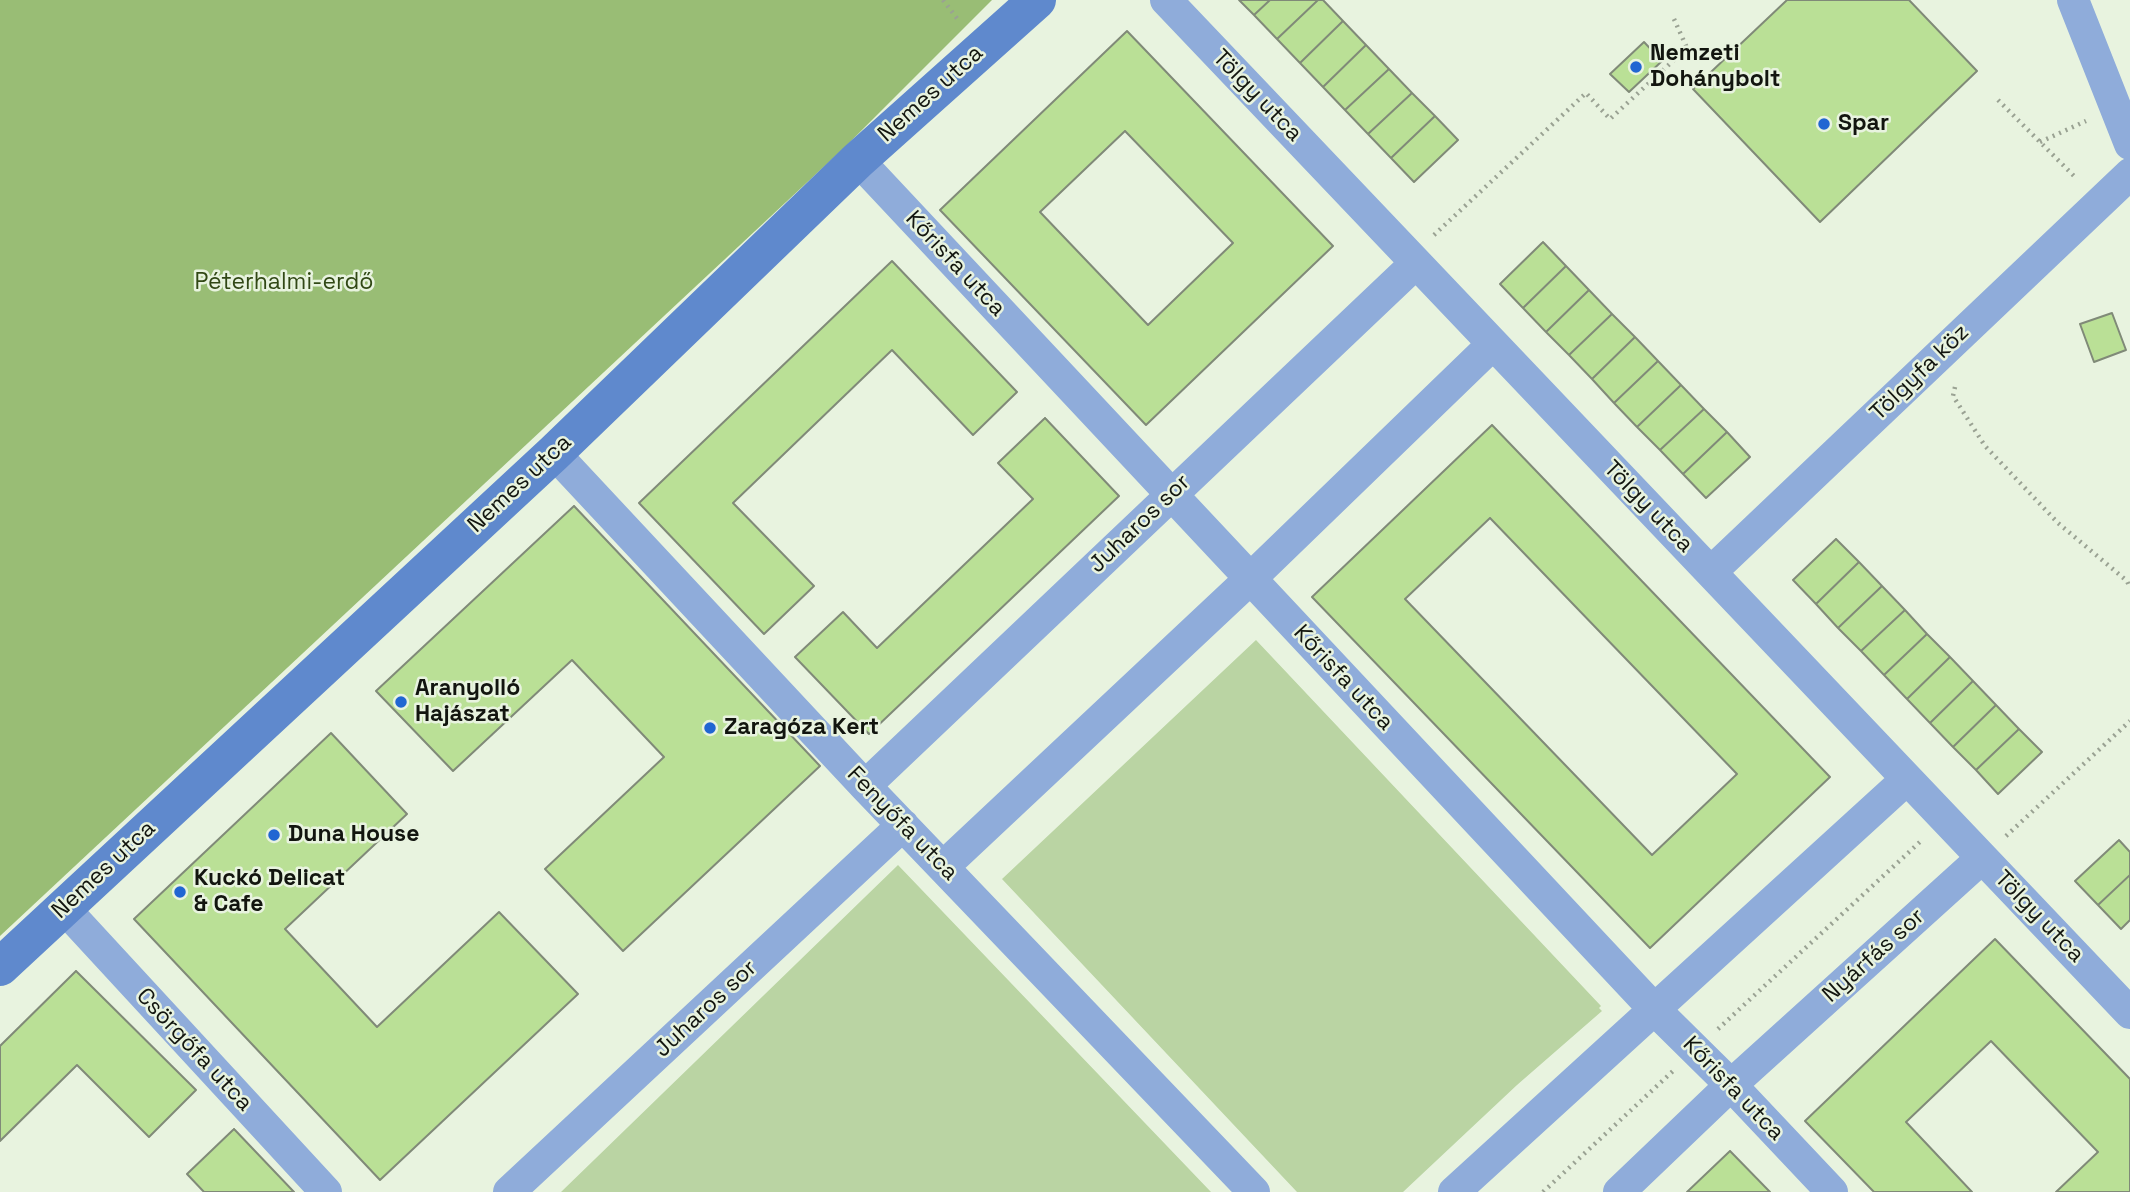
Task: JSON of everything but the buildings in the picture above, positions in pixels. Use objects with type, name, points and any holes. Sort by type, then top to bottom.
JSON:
[{"type":"street","name":"Nemes utca","points":[[0,967],[554,453],[858,160],[1037,0]]},
{"type":"street","name":"Tölgy utca","points":[[1166,0],[2130,1013]]},
{"type":"street","points":[[2073,0],[2130,145]]},
{"type":"street","name":"Kőrisfa utca","points":[[858,160],[1654,1010],[1731,1085],[1832,1192]]},
{"type":"street","name":"Tölgyfa köz","points":[[1711,572],[2130,174]]},
{"type":"street","name":"Juharos sor","points":[[865,786],[1413,260]]},
{"type":"street","points":[[943,867],[1250,579],[1493,344]]},
{"type":"street","name":"Fenyőfa utca","points":[[554,453],[865,786],[1254,1192]]},
{"type":"street","points":[[1454,1192],[1907,779]]},
{"type":"street","name":"Juharos sor","points":[[509,1192],[903,825]]},
{"type":"street","name":"Nyárfás sor","points":[[1619,1192],[1731,1085],[1982,858]]},
{"type":"street","name":"Csörgőfa utca","points":[[63,907],[326,1192]]},
{"type":"path","points":[[1413,260],[1586,93],[1610,119],[1687,48],[1674,19]]},
{"type":"path","points":[[1998,100],[2100,202]]},
{"type":"path","points":[[2040,142],[2116,108]]},
{"type":"path","points":[[1965,331],[1953,396],[1985,446],[2058,523],[2127,581],[2130,588]]},
{"type":"path","points":[[1982,858],[2130,721]]},
{"type":"path","points":[[1543,1192],[1945,819]]},
{"type":"green space","name":"Péterhalmi-erdő","points":[[0,0],[992,0],[845,147],[0,936]]},
{"type":"green space","points":[[1256,640],[1601,1006],[1599,1008],[1602,1011],[1517,1085],[1403,1192],[1297,1192],[1002,879]]},
{"type":"green space","points":[[898,865],[1211,1192],[561,1192]]},
{"type":"place","name":"Nemzeti Dohánybolt","points":[[1636,67]]},
{"type":"place","name":"Spar","points":[[1824,124]]},
{"type":"place","name":"Aranyolló Hajászat","points":[[401,702]]},
{"type":"place","name":"Zaragóza Kert","points":[[710,728]]},
{"type":"place","name":"Duna House","points":[[274,835]]},
{"type":"place","name":"Kuckó Delicat & Cafe","points":[[180,892]]}]
